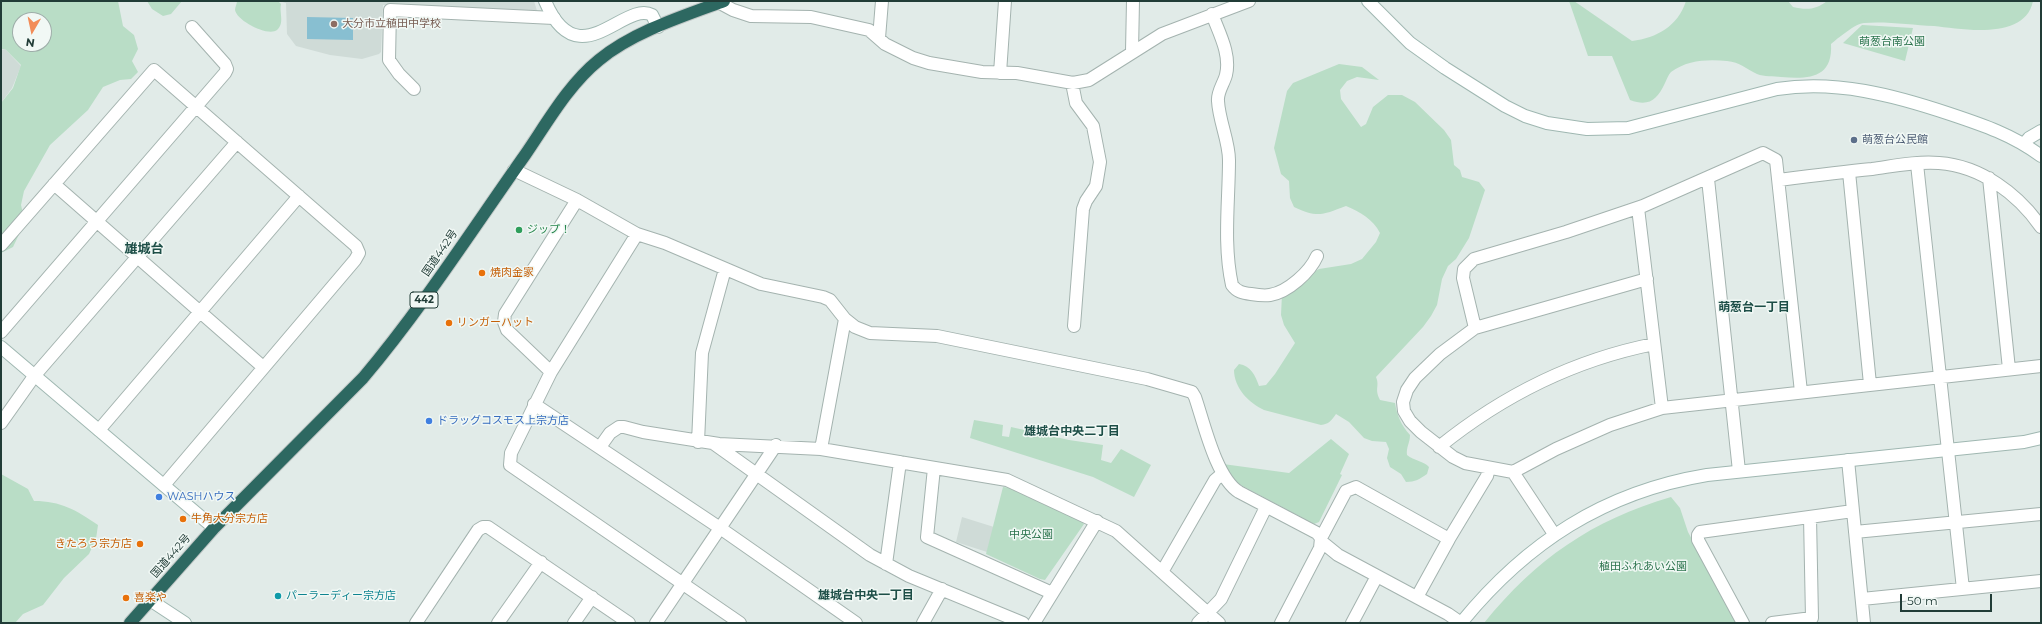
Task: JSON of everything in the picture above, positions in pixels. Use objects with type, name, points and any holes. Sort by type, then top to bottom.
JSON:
[{"type":"highway","name":"国道442号","points":[[130,623],[214,528],[363,378],[432,289],[514,170],[575,85],[592,65],[620,45],[658,27],[722,2]]},
{"type":"street","points":[[545,1],[554,18],[570,32],[582,35],[595,34],[632,16],[644,13],[652,15],[658,27]]},
{"type":"street","points":[[879,38],[882,1]]},
{"type":"street","points":[[1000,72],[1005,1]]},
{"type":"street","points":[[1132,51],[1133,1]]},
{"type":"street","points":[[722,2],[733,10],[751,16],[801,16],[869,30],[885,44],[920,61],[974,72],[1000,72],[1079,83],[1090,80],[1132,51],[1162,34],[1249,1]]},
{"type":"street","points":[[1368,1],[1405,38],[1445,68],[1505,106],[1525,116],[1547,123],[1587,129],[1628,128],[1777,89],[1795,86],[1835,87],[1867,90],[1918,103],[1993,128],[2024,144],[2041,156]]},
{"type":"street","points":[[414,89],[388,60],[390,10],[554,18]]},
{"type":"street","points":[[1212,14],[1225,48],[1227,59],[1226,75],[1218,99],[1229,159],[1228,248],[1232,285],[1241,292],[1266,296],[1276,294],[1292,285],[1311,268],[1317,256]]},
{"type":"street","points":[[1,332],[196,107],[227,69],[226,64],[192,27]]},
{"type":"street","points":[[1,245],[154,70],[355,244],[359,253],[355,260],[164,486]]},
{"type":"street","points":[[1072,83],[1076,103],[1092,126],[1100,162],[1096,186],[1086,200],[1083,209],[1074,326]]},
{"type":"street","points":[[2024,144],[2029,138],[2041,130]]},
{"type":"street","points":[[1,424],[35,375],[237,142]]},
{"type":"street","points":[[1475,328],[1463,278],[1464,269],[1474,259],[1566,232],[1638,208],[1708,179],[1763,153],[1776,160],[1801,392]]},
{"type":"street","points":[[1779,180],[1917,164],[1946,163],[1968,169],[1989,178],[2023,205],[2041,227]]},
{"type":"street","points":[[1917,164],[1962,589]]},
{"type":"street","points":[[514,170],[577,200],[637,234],[665,243],[768,287],[827,299],[845,319],[855,327],[870,333],[937,336],[1147,378],[1189,390],[1195,397],[1222,474],[1233,488],[1317,533],[1322,540],[1338,555],[1452,616],[1461,623],[1510,569],[1554,534],[1606,506],[1643,491],[1688,478],[1739,471],[1948,450],[2041,438]]},
{"type":"street","points":[[1849,172],[1870,384]]},
{"type":"street","points":[[1989,178],[2009,369]]},
{"type":"street","points":[[1708,179],[1739,471]]},
{"type":"street","points":[[54,184],[263,367]]},
{"type":"street","points":[[99,430],[299,196]]},
{"type":"street","points":[[550,372],[507,330],[504,322],[505,314],[577,200]]},
{"type":"street","points":[[1638,208],[1662,408]]},
{"type":"street","points":[[637,234],[550,372],[511,453],[510,465],[740,623]]},
{"type":"street","points":[[698,442],[702,353],[725,269]]},
{"type":"street","points":[[1647,279],[1475,328],[1440,354],[1415,378],[1407,390],[1403,402],[1404,411],[1410,421],[1453,457],[1465,463],[1513,472],[1556,449],[1610,425],[1662,408],[1731,399],[2041,366]]},
{"type":"street","points":[[821,449],[845,319]]},
{"type":"street","points":[[1439,446],[1487,411],[1548,378],[1605,355],[1654,344]]},
{"type":"street","points":[[1,347],[214,528]]},
{"type":"street","points":[[534,404],[720,528],[856,623]]},
{"type":"street","points":[[600,447],[610,433],[619,427],[698,442],[776,445],[821,449],[1007,480],[1116,531],[1219,623]]},
{"type":"street","points":[[713,443],[870,555],[909,576],[1023,623]]},
{"type":"street","points":[[656,623],[776,445]]},
{"type":"street","points":[[1848,460],[1864,623]]},
{"type":"street","points":[[886,564],[900,462]]},
{"type":"street","points":[[934,468],[927,537],[1052,593]]},
{"type":"street","points":[[1417,597],[1449,539],[1487,476],[1489,468]]},
{"type":"street","points":[[1513,472],[1554,534]]},
{"type":"street","points":[[1162,572],[1215,480],[1222,474]]},
{"type":"street","points":[[1281,623],[1346,491],[1356,487],[1449,539]]},
{"type":"street","points":[[1198,623],[1221,599],[1266,507]]},
{"type":"street","points":[[1743,623],[1698,540],[1698,535],[1704,530],[1853,511]]},
{"type":"street","points":[[1855,532],[2041,514]]},
{"type":"street","points":[[1772,623],[1812,618],[1810,517]]},
{"type":"street","points":[[1034,623],[1096,521]]},
{"type":"street","points":[[416,623],[478,530],[483,527],[488,527],[629,623]]},
{"type":"street","points":[[498,623],[541,562]]},
{"type":"street","points":[[1352,623],[1377,576]]},
{"type":"street","points":[[1862,599],[2041,581]]},
{"type":"street","points":[[923,623],[942,589]]},
{"type":"street","points":[[574,623],[592,597]]},
{"type":"street","points":[[150,600],[185,623]]},
{"type":"shaded area","name":"大分市立稙田中学校","points":[[279,1],[534,1],[538,14],[383,5],[381,52],[362,59],[330,55],[296,46],[287,34],[286,3]]},
{"type":"shaded area","points":[[5,49],[21,66],[12,88],[1,103],[1,50]]},
{"type":"shaded area","points":[[962,517],[994,527],[987,552],[956,542]]},
{"type":"green space","points":[[1,1],[118,1],[123,26],[134,35],[138,49],[132,61],[138,72],[131,79],[120,80],[103,87],[88,110],[50,145],[24,191],[21,205],[25,222],[13,247],[1,253],[1,103],[13,88],[21,65],[5,49],[1,49]]},
{"type":"green space","points":[[147,1],[182,1],[171,14],[163,16],[152,9]]},
{"type":"green space","points":[[237,1],[278,1],[281,4],[281,24],[277,30],[273,32],[260,30],[253,27],[241,19],[237,14],[235,10]]},
{"type":"green space","points":[[1569,1],[1574,1],[1632,41],[1658,34],[1672,24],[1678,17],[1686,1],[1788,1],[1793,7],[1807,9],[1815,8],[1827,1],[2033,1],[2028,14],[2018,22],[2006,27],[1991,30],[1890,23],[1861,24],[1831,44],[1831,56],[1828,64],[1823,70],[1809,77],[1791,78],[1763,76],[1732,62],[1712,60],[1698,61],[1684,65],[1671,72],[1659,94],[1652,100],[1642,103],[1630,100],[1612,56],[1588,56]]},
{"type":"green space","name":"萌葱台南公園","points":[[1862,25],[1913,28],[1905,61],[1843,43]]},
{"type":"green space","points":[[1339,64],[1362,67],[1379,80],[1357,77],[1347,81],[1340,90],[1341,99],[1361,127],[1366,124],[1373,107],[1388,95],[1402,95],[1415,102],[1444,130],[1451,140],[1454,165],[1460,170],[1462,177],[1479,182],[1485,190],[1469,238],[1456,259],[1448,266],[1442,279],[1437,305],[1431,316],[1423,327],[1376,377],[1377,393],[1380,400],[1395,403],[1400,420],[1410,435],[1407,455],[1429,467],[1427,474],[1420,479],[1412,481],[1406,482],[1401,474],[1390,467],[1387,458],[1389,449],[1386,442],[1372,441],[1364,438],[1349,422],[1336,414],[1330,422],[1321,425],[1264,410],[1258,407],[1243,394],[1235,377],[1234,370],[1239,364],[1243,365],[1250,369],[1259,386],[1266,385],[1295,343],[1284,325],[1281,315],[1282,294],[1288,280],[1298,274],[1312,273],[1319,269],[1351,264],[1362,259],[1376,242],[1380,233],[1366,216],[1346,206],[1331,212],[1320,214],[1309,213],[1294,207],[1290,198],[1289,181],[1281,174],[1274,148],[1287,91],[1293,83]]},
{"type":"green space","points":[[974,420],[1003,425],[1002,436],[1009,437],[1011,427],[1069,440],[1103,445],[1101,460],[1111,463],[1121,449],[1151,465],[1134,497],[1093,477],[970,438]]},
{"type":"green space","points":[[1331,439],[1349,454],[1340,474],[1342,475],[1319,522],[1314,524],[1235,482],[1223,464],[1289,473]]},
{"type":"green space","points":[[1,474],[28,489],[34,501],[44,501],[68,507],[98,525],[96,539],[89,554],[64,578],[43,605],[23,614],[15,623],[1,623]]},
{"type":"green space","name":"中央公園","points":[[1003,487],[1015,488],[1081,520],[1084,524],[1045,580],[986,554]]},
{"type":"green space","name":"植田ふれあい公園","points":[[1671,497],[1680,508],[1688,532],[1737,623],[1484,623],[1524,580],[1545,561],[1567,545],[1616,517],[1642,506]]},
{"type":"water","points":[[307,17],[353,18],[353,40],[307,39]]},
{"type":"place","name":"大分市立稙田中学校","points":[[334,24]]},
{"type":"place","name":"萌葱台公民館","points":[[1854,140]]},
{"type":"place","name":"ジップ！","points":[[519,230]]},
{"type":"place","name":"焼肉金家","points":[[482,273]]},
{"type":"place","name":"リンガーハット","points":[[449,323]]},
{"type":"place","name":"ドラッグコスモス上宗方店","points":[[429,421]]},
{"type":"place","name":"WASHハウス","points":[[159,497]]},
{"type":"place","name":"牛角大分宗方店","points":[[183,519]]},
{"type":"place","name":"きたろう宗方店","points":[[140,544]]},
{"type":"place","name":"パーラーディー宗方店","points":[[278,596]]},
{"type":"place","name":"喜楽や","points":[[126,598]]},
{"type":"district","name":"雄城台","points":[[144,249]]},
{"type":"district","name":"萌葱台一丁目","points":[[1754,307]]},
{"type":"district","name":"雄城台中央二丁目","points":[[1072,431]]},
{"type":"district","name":"雄城台中央一丁目","points":[[866,595]]}]
